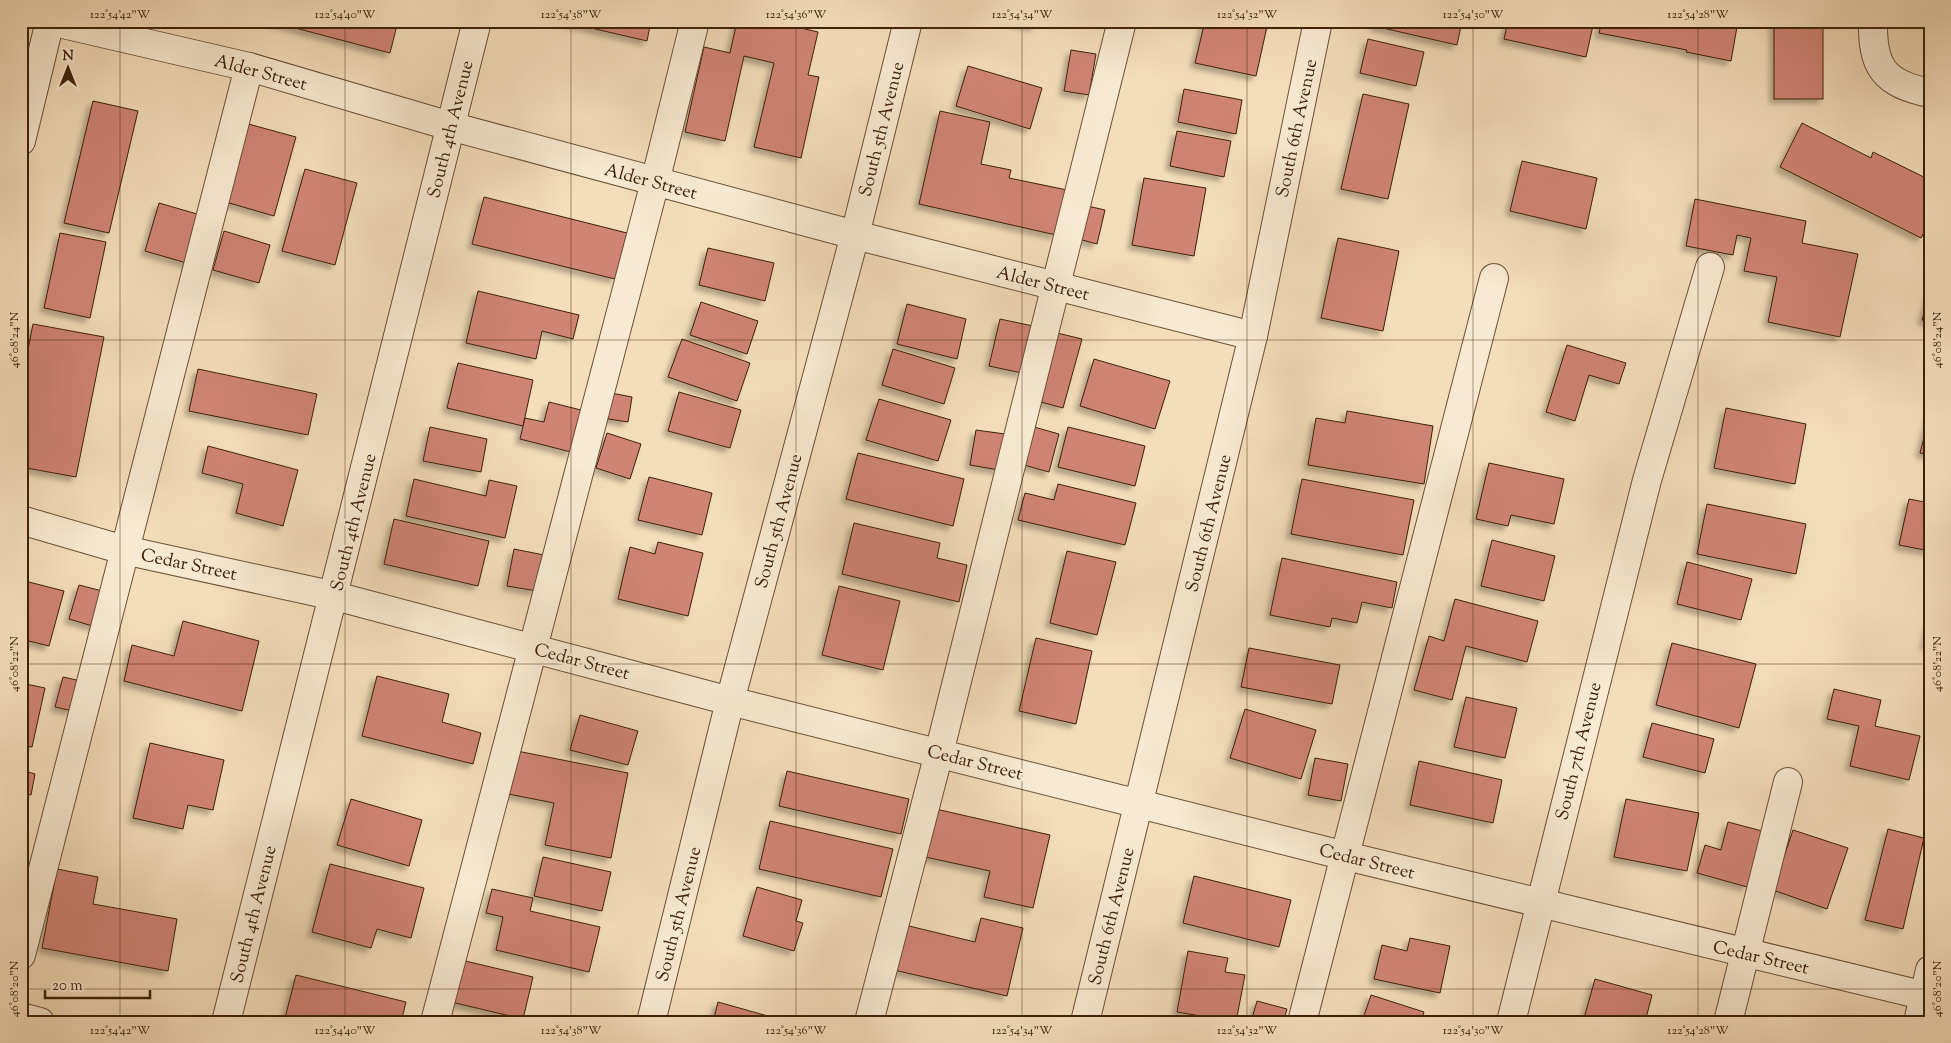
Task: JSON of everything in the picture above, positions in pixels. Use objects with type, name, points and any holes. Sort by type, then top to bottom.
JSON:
[{"type":"street","name":"Alder Street","points":[[50,21],[249,67],[450,126],[655,182],[1253,336]]},
{"type":"street","points":[[21,141],[50,21]]},
{"type":"street","name":"South 4th Avenue","points":[[226,1022],[477,21]]},
{"type":"street","points":[[435,1022],[655,182],[695,21]]},
{"type":"street","name":"South 5th Avenue","points":[[651,1022],[730,701],[855,235],[908,21]]},
{"type":"street","points":[[869,1022],[939,753],[1122,21]]},
{"type":"street","name":"South 6th Avenue","points":[[1085,1022],[1253,336],[1318,21]]},
{"type":"street","points":[[1873,21],[1872,45],[1882,71],[1906,88],[1930,93]]},
{"type":"street","points":[[21,954],[249,67]]},
{"type":"street","name":"South 7th Avenue","points":[[1511,1022],[1539,904],[1647,480],[1710,267]]},
{"type":"street","points":[[1302,1022],[1494,278]]},
{"type":"street","name":"Cedar Street","points":[[21,520],[124,550],[334,596],[730,701],[1539,904],[1746,953],[1928,988]]},
{"type":"street","points":[[1728,1022],[1788,782]]},
{"type":"street","points":[[1918,1022],[1928,988]]},
{"type":"street","points":[[21,1017],[40,1022]]},
{"type":"building","points":[[269,21],[398,21],[390,53]]},
{"type":"building","points":[[561,21],[651,21],[647,41]]},
{"type":"building","points":[[737,21],[772,21],[818,32],[808,75],[819,77],[801,158],[754,147],[774,63],[744,56],[725,141],[685,132],[704,47],[730,53]]},
{"type":"building","points":[[1010,21],[1036,21],[1035,27]]},
{"type":"building","points":[[1205,21],[1268,22],[1256,76],[1195,63]]},
{"type":"building","points":[[1375,21],[1462,21],[1457,45],[1374,26]]},
{"type":"building","points":[[1508,21],[1594,21],[1586,57],[1504,39]]},
{"type":"building","points":[[1602,21],[1738,21],[1731,61],[1686,52],[1687,50],[1599,33]]},
{"type":"building","points":[[1774,21],[1823,21],[1823,99],[1774,99]]},
{"type":"building","points":[[1368,39],[1424,52],[1416,86],[1360,73]]},
{"type":"building","points":[[1071,50],[1096,54],[1089,95],[1064,91]]},
{"type":"building","points":[[968,66],[1042,88],[1030,129],[956,106]]},
{"type":"building","points":[[1184,89],[1242,100],[1236,134],[1178,122]]},
{"type":"building","points":[[1363,94],[1409,104],[1388,199],[1341,189]]},
{"type":"building","points":[[93,101],[138,111],[109,233],[64,223]]},
{"type":"building","points":[[940,111],[990,122],[981,164],[1011,170],[1009,178],[1067,190],[1056,235],[919,204]]},
{"type":"building","points":[[241,122],[296,137],[274,216],[219,200]]},
{"type":"building","points":[[1802,123],[1871,158],[1873,152],[1930,180],[1930,221],[1921,238],[1780,167]]},
{"type":"building","points":[[1177,131],[1231,141],[1224,177],[1170,166]]},
{"type":"building","points":[[1522,161],[1597,178],[1586,229],[1510,211]]},
{"type":"building","points":[[305,169],[357,183],[335,265],[282,251]]},
{"type":"building","points":[[1144,178],[1206,188],[1194,256],[1132,245]]},
{"type":"building","points":[[484,197],[627,233],[615,279],[472,244]]},
{"type":"building","points":[[1695,199],[1806,221],[1802,243],[1858,254],[1840,337],[1768,322],[1777,277],[1744,271],[1751,238],[1737,235],[1733,255],[1686,246]]},
{"type":"building","points":[[159,203],[204,216],[190,264],[145,251]]},
{"type":"building","points":[[1083,205],[1105,210],[1097,244],[1075,238]]},
{"type":"building","points":[[224,231],[270,245],[259,283],[213,270]]},
{"type":"building","points":[[60,233],[106,242],[90,318],[44,308]]},
{"type":"building","points":[[1338,238],[1399,251],[1383,331],[1321,318]]},
{"type":"building","points":[[708,248],[774,263],[765,301],[699,285]]},
{"type":"building","points":[[478,291],[579,315],[573,339],[542,331],[536,359],[466,343]]},
{"type":"building","points":[[1930,292],[1930,322],[1922,320]]},
{"type":"building","points":[[701,302],[758,321],[747,354],[690,335]]},
{"type":"building","points":[[907,304],[966,319],[957,359],[897,344]]},
{"type":"building","points":[[1000,319],[1033,326],[1022,373],[989,366]]},
{"type":"building","points":[[33,324],[104,337],[76,477],[21,467],[21,385]]},
{"type":"building","points":[[1049,331],[1082,339],[1063,408],[1030,399]]},
{"type":"building","points":[[682,339],[750,363],[737,401],[668,377]]},
{"type":"building","points":[[1567,345],[1626,363],[1619,384],[1589,375],[1575,421],[1546,412]]},
{"type":"building","points":[[893,349],[955,368],[944,404],[882,385]]},
{"type":"building","points":[[1094,359],[1170,381],[1155,429],[1080,406]]},
{"type":"building","points":[[458,363],[533,380],[523,426],[447,408]]},
{"type":"building","points":[[198,369],[317,394],[308,435],[189,411]]},
{"type":"building","points":[[606,392],[632,397],[628,422],[602,418]]},
{"type":"building","points":[[679,392],[741,410],[730,448],[668,431]]},
{"type":"building","points":[[879,399],[951,420],[938,461],[866,440]]},
{"type":"building","points":[[549,402],[581,410],[571,452],[520,439],[525,418],[544,422]]},
{"type":"building","points":[[1726,408],[1806,424],[1795,484],[1714,468]]},
{"type":"building","points":[[1347,411],[1433,426],[1424,484],[1308,465],[1316,418],[1345,423]]},
{"type":"building","points":[[1930,414],[1930,455],[1920,453]]},
{"type":"building","points":[[1027,425],[1059,434],[1049,472],[1017,463]]},
{"type":"building","points":[[430,427],[487,439],[481,472],[423,461]]},
{"type":"building","points":[[1068,427],[1145,446],[1135,486],[1058,467]]},
{"type":"building","points":[[976,430],[1005,434],[999,470],[970,465]]},
{"type":"building","points":[[607,433],[641,444],[630,479],[596,468]]},
{"type":"building","points":[[208,446],[298,470],[283,526],[236,513],[243,484],[202,473]]},
{"type":"building","points":[[858,453],[964,479],[953,526],[846,499]]},
{"type":"building","points":[[1489,463],[1564,479],[1554,524],[1511,515],[1508,526],[1476,519]]},
{"type":"building","points":[[649,477],[712,493],[702,535],[638,520]]},
{"type":"building","points":[[414,479],[486,496],[489,480],[517,486],[505,538],[406,516]]},
{"type":"building","points":[[1302,479],[1414,500],[1403,555],[1291,534]]},
{"type":"building","points":[[1058,484],[1136,503],[1125,545],[1018,520],[1025,493],[1054,500]]},
{"type":"building","points":[[1909,499],[1930,503],[1930,551],[1899,545]]},
{"type":"building","points":[[1707,504],[1806,524],[1796,574],[1697,554]]},
{"type":"building","points":[[394,519],[489,541],[478,586],[384,564]]},
{"type":"building","points":[[854,523],[940,543],[937,558],[967,565],[959,602],[842,574]]},
{"type":"building","points":[[1492,540],[1555,556],[1544,601],[1481,586]]},
{"type":"building","points":[[658,542],[703,553],[688,616],[618,599],[630,547],[655,554]]},
{"type":"building","points":[[514,549],[544,555],[537,591],[507,586]]},
{"type":"building","points":[[1067,551],[1116,562],[1097,635],[1050,623]]},
{"type":"building","points":[[1282,558],[1397,582],[1392,608],[1362,602],[1357,623],[1332,618],[1330,627],[1270,615]]},
{"type":"building","points":[[1687,562],[1752,579],[1741,620],[1677,604]]},
{"type":"building","points":[[21,580],[64,591],[49,646],[21,639]]},
{"type":"building","points":[[79,585],[106,592],[96,627],[69,619]]},
{"type":"building","points":[[839,586],[900,601],[883,670],[822,655]]},
{"type":"building","points":[[1455,599],[1538,621],[1527,662],[1466,646],[1452,700],[1414,690],[1429,636],[1444,641]]},
{"type":"building","points":[[1930,620],[1930,645],[1925,645]]},
{"type":"building","points":[[183,621],[259,641],[242,711],[124,681],[132,645],[174,656]]},
{"type":"building","points":[[1036,638],[1092,651],[1076,724],[1019,711]]},
{"type":"building","points":[[1672,643],[1756,664],[1739,728],[1656,705]]},
{"type":"building","points":[[1249,648],[1340,665],[1332,704],[1241,687]]},
{"type":"building","points":[[377,676],[449,694],[442,722],[481,733],[473,764],[362,736]]},
{"type":"building","points":[[63,677],[81,681],[73,711],[55,707]]},
{"type":"building","points":[[21,683],[45,688],[32,747],[21,745]]},
{"type":"building","points":[[1834,689],[1881,700],[1875,726],[1920,736],[1909,780],[1850,766],[1859,726],[1827,719]]},
{"type":"building","points":[[1466,697],[1517,708],[1505,758],[1454,747]]},
{"type":"building","points":[[1245,709],[1316,730],[1301,779],[1230,758]]},
{"type":"building","points":[[580,715],[638,731],[628,765],[570,750]]},
{"type":"building","points":[[1652,723],[1714,739],[1705,773],[1643,757]]},
{"type":"building","points":[[150,743],[224,760],[213,810],[188,805],[183,829],[133,818]]},
{"type":"building","points":[[512,750],[628,773],[611,858],[545,845],[554,803],[503,793]]},
{"type":"building","points":[[1315,758],[1348,764],[1341,801],[1308,795]]},
{"type":"building","points":[[1419,761],[1502,780],[1493,823],[1410,805]]},
{"type":"building","points":[[21,770],[35,774],[31,795],[21,793]]},
{"type":"building","points":[[787,771],[909,799],[901,834],[779,806]]},
{"type":"building","points":[[351,799],[422,820],[409,866],[337,845]]},
{"type":"building","points":[[1626,799],[1699,813],[1687,871],[1614,857]]},
{"type":"building","points":[[927,807],[1050,835],[1033,908],[984,897],[990,871],[916,855]]},
{"type":"building","points":[[770,821],[893,849],[881,897],[759,869]]},
{"type":"building","points":[[1728,822],[1762,831],[1747,887],[1697,873],[1705,845],[1721,850]]},
{"type":"building","points":[[1888,829],[1924,838],[1903,929],[1865,920]]},
{"type":"building","points":[[1793,830],[1848,848],[1827,909],[1773,890]]},
{"type":"building","points":[[543,857],[611,872],[602,911],[534,896]]},
{"type":"building","points":[[330,864],[424,888],[411,938],[377,929],[371,948],[312,932]]},
{"type":"building","points":[[57,869],[98,877],[93,904],[177,919],[168,971],[42,948]]},
{"type":"building","points":[[1194,876],[1291,900],[1279,947],[1183,923]]},
{"type":"building","points":[[757,887],[802,900],[796,921],[803,923],[794,951],[743,936]]},
{"type":"building","points":[[492,889],[533,898],[530,911],[600,927],[589,972],[496,950],[503,917],[486,913]]},
{"type":"building","points":[[981,918],[1023,928],[1007,996],[894,970],[905,925],[975,942]]},
{"type":"building","points":[[1410,938],[1450,946],[1440,993],[1374,979],[1382,945],[1407,951]]},
{"type":"building","points":[[1188,951],[1228,958],[1225,972],[1245,975],[1236,1022],[1177,1012]]},
{"type":"building","points":[[461,960],[533,977],[523,1019],[451,1002]]},
{"type":"building","points":[[296,975],[406,1002],[401,1022],[284,1022]]},
{"type":"building","points":[[1595,979],[1652,995],[1645,1022],[1583,1022]]},
{"type":"building","points":[[1371,995],[1424,1012],[1421,1022],[1362,1022]]},
{"type":"building","points":[[1257,1001],[1287,1009],[1283,1022],[1251,1022]]},
{"type":"building","points":[[718,1002],[789,1022],[713,1022]]}]
